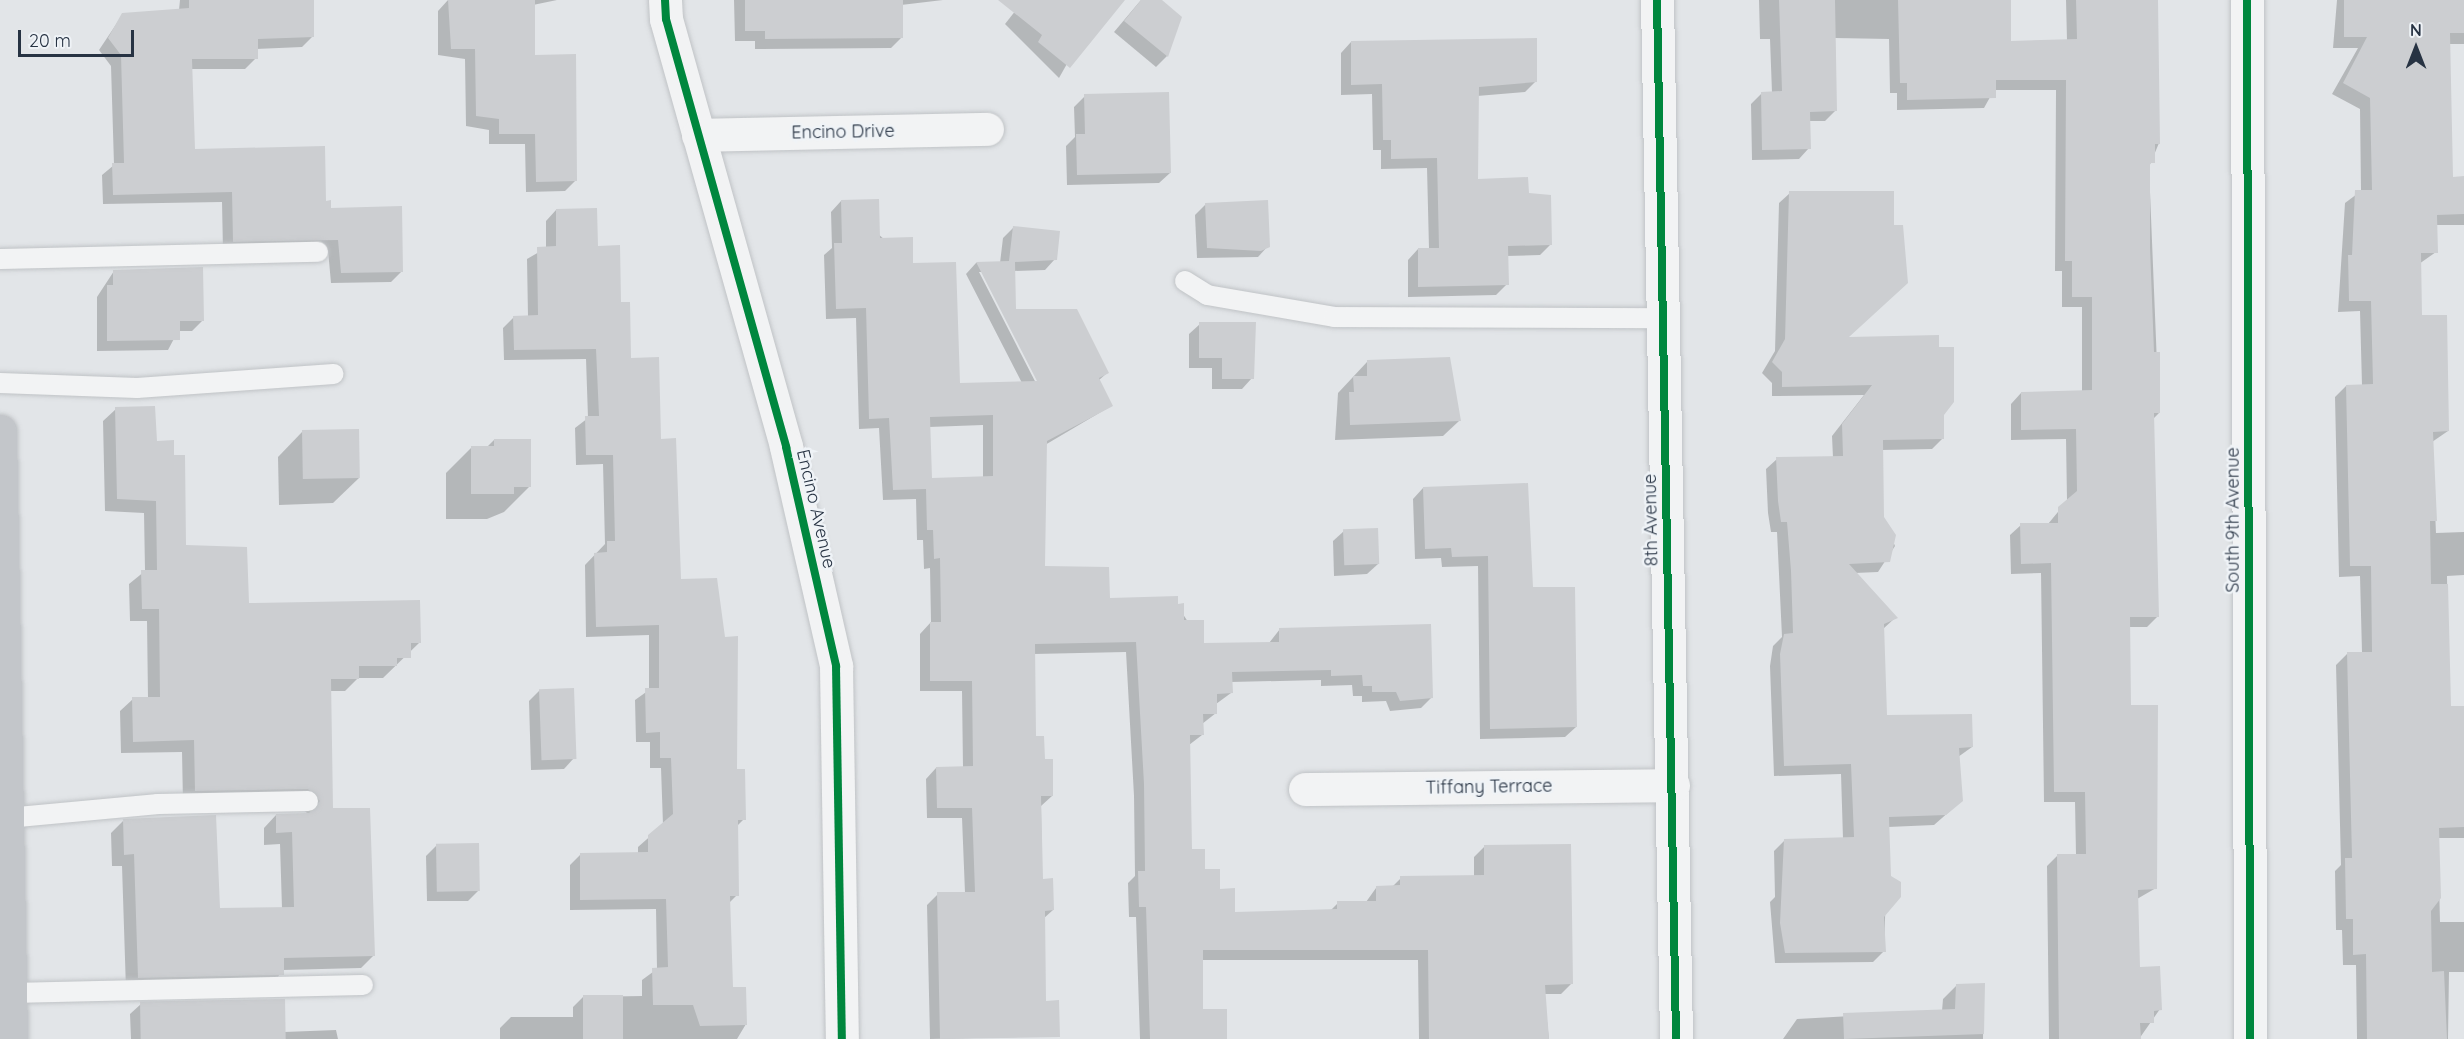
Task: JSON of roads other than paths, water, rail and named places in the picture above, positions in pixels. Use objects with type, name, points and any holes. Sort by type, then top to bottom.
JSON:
[{"type":"street","name":"Encino Avenue","points":[[665,0],[698,135],[786,447],[836,666],[842,1039]]},
{"type":"street","name":"8th Avenue","points":[[1657,0],[1661,318],[1673,785],[1676,1039]]},
{"type":"street","name":"South 9th Avenue","points":[[2247,0],[2250,1039]]},
{"type":"street","name":"Encino Drive","points":[[698,135],[987,129]]},
{"type":"street","points":[[0,431],[7,818],[4,869],[8,1019]]},
{"type":"street","name":"Tiffany Terrace","points":[[1305,789],[1673,785]]},
{"type":"lane","points":[[0,259],[318,252]]},
{"type":"lane","points":[[1185,281],[1207,295],[1334,316],[1661,318]]},
{"type":"lane","points":[[0,383],[137,388],[334,374]]},
{"type":"lane","points":[[7,818],[158,804],[308,801]]},
{"type":"lane","points":[[8,1019],[363,985]]}]
